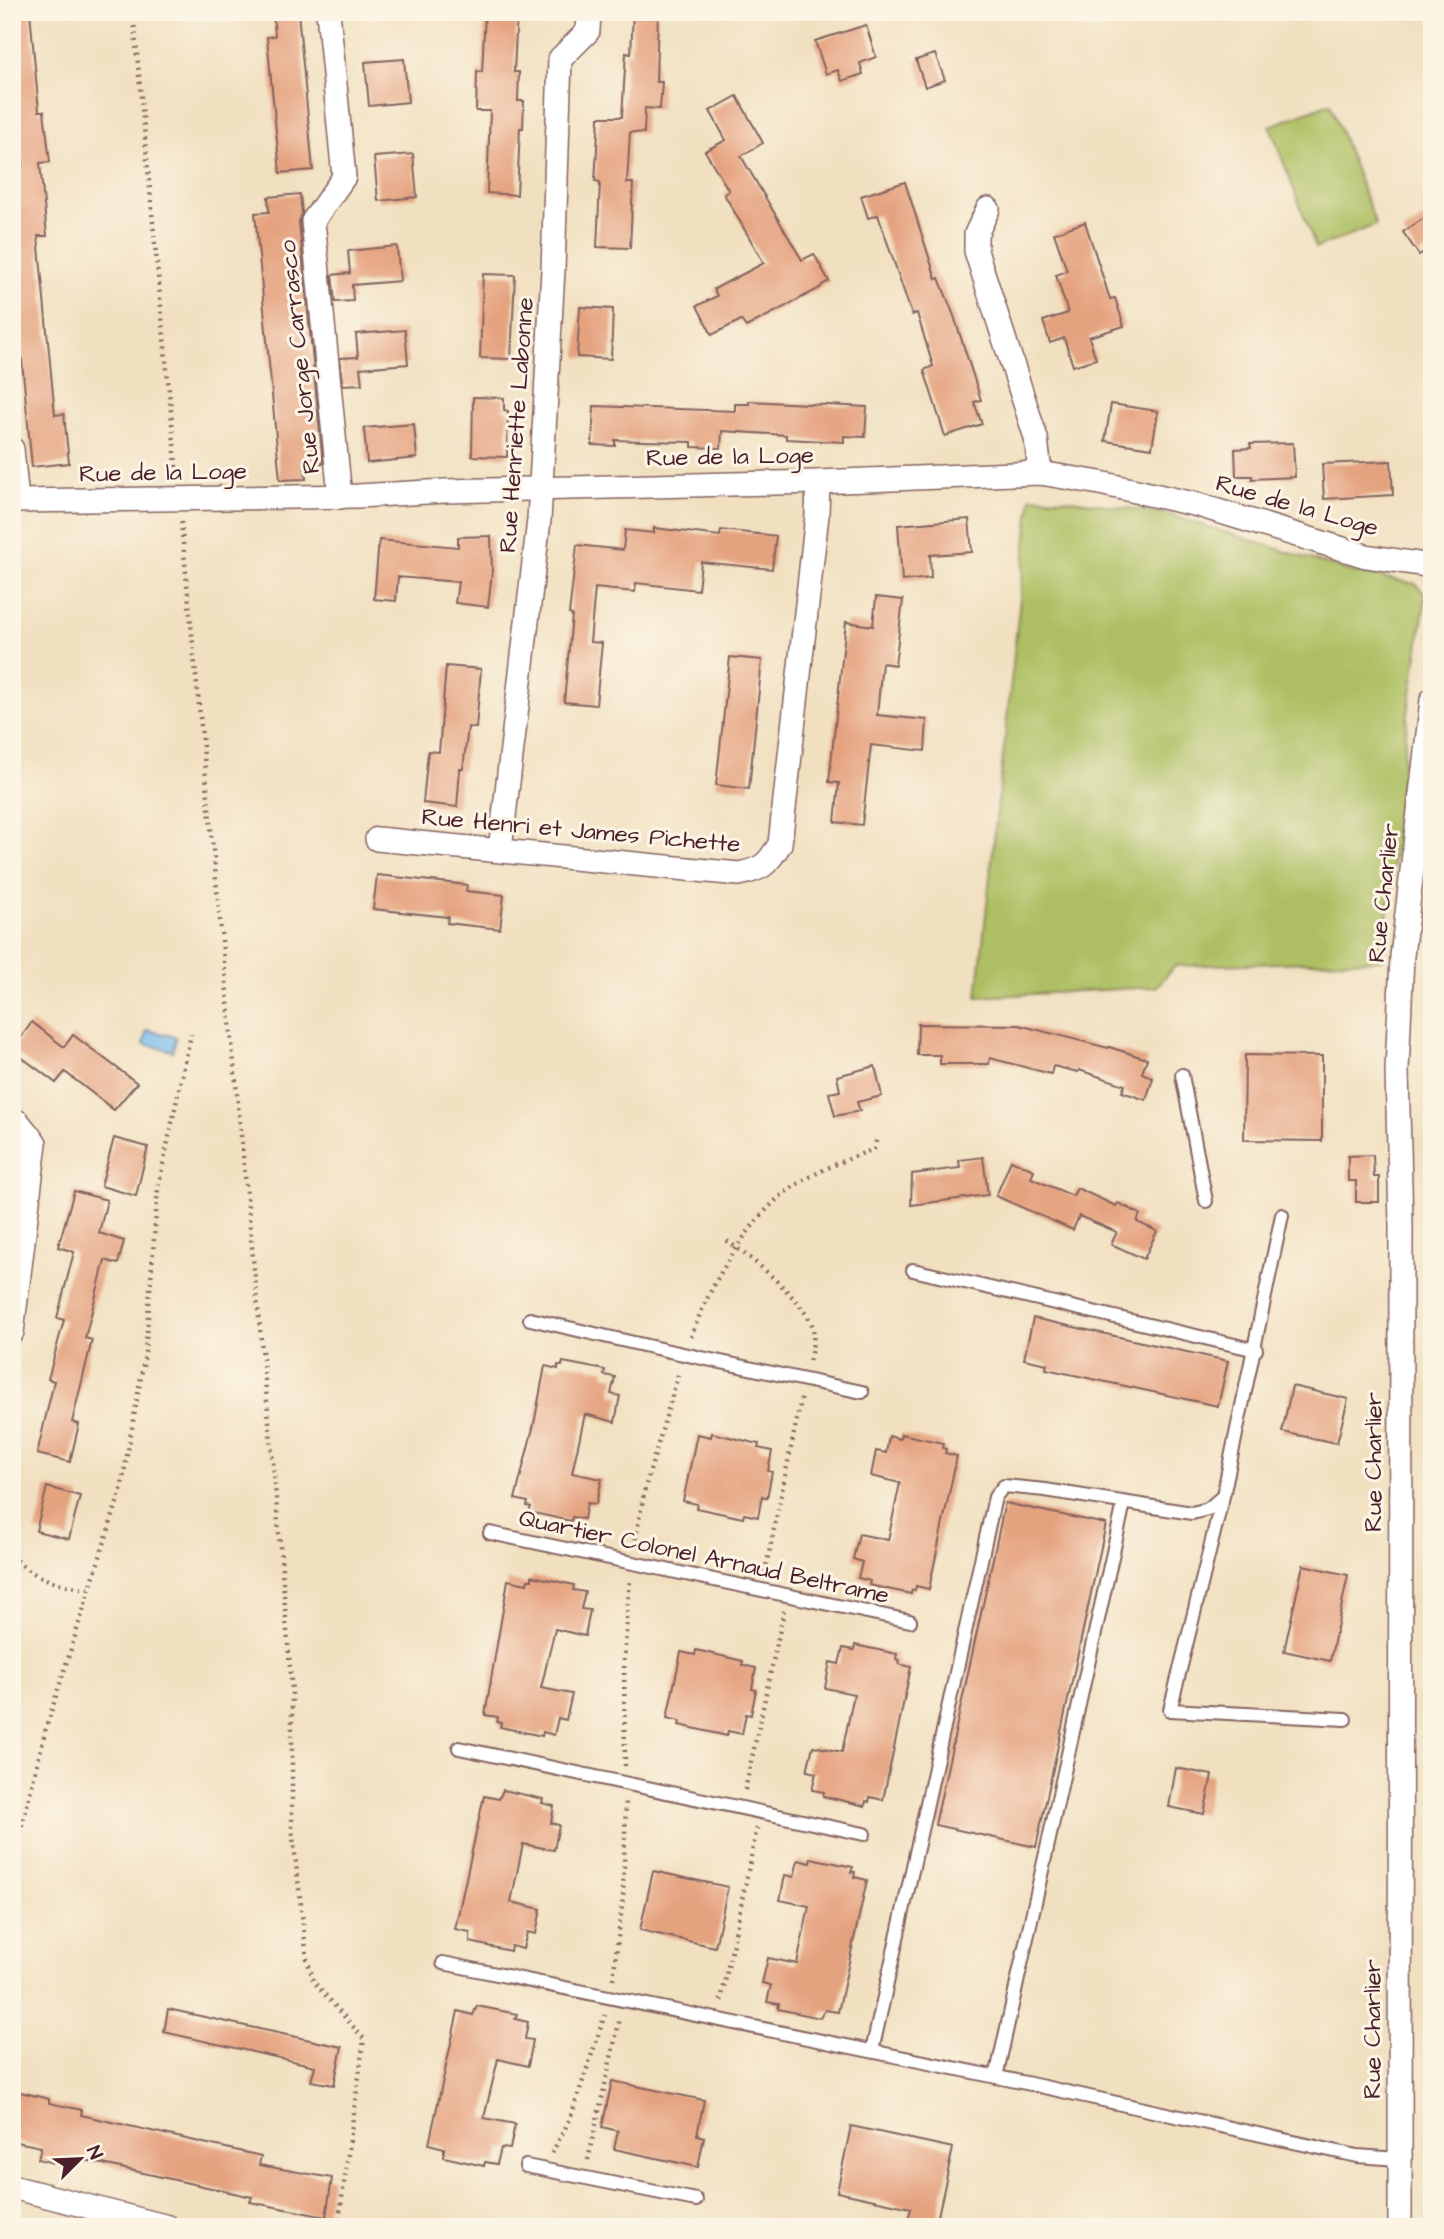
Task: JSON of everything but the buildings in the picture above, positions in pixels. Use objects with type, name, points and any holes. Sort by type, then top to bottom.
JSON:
[{"type":"street","name":"Rue Jorge Carrasco","points":[[328,12],[344,177],[313,221],[340,496]]},
{"type":"street","name":"Rue Henriette Labonne","points":[[500,850],[541,488],[560,59],[588,31],[589,12]]},
{"type":"street","points":[[988,209],[976,234],[976,251],[1035,438],[1040,473]]},
{"type":"street","name":"Rue de la Loge","points":[[12,449],[17,501],[340,496],[1040,473],[1100,483],[1198,505],[1366,556],[1432,566]]},
{"type":"street","name":"Rue Henri et James Pichette","points":[[377,839],[739,874],[756,871],[768,863],[780,844],[817,515],[818,482]]},
{"type":"street","name":"Rue Charlier","points":[[1400,2227],[1401,1224],[1396,1071],[1402,956],[1425,819],[1432,700]]},
{"type":"street","points":[[12,1122],[18,1122],[35,1143],[12,1332]]},
{"type":"street","points":[[12,2187],[168,2227]]},
{"type":"lane","points":[[1182,1074],[1206,1201]]},
{"type":"lane","points":[[1282,1215],[1256,1350],[1223,1496],[1170,1710],[1345,1719]]},
{"type":"lane","points":[[913,1270],[1256,1350]]},
{"type":"lane","points":[[530,1319],[862,1392]]},
{"type":"lane","points":[[872,2051],[995,1497],[1004,1486],[1192,1514],[1208,1509],[1223,1496]]},
{"type":"lane","points":[[996,2077],[1124,1503]]},
{"type":"lane","name":"Quartier Colonel Arnaud Beltrame","points":[[490,1533],[910,1621]]},
{"type":"lane","points":[[459,1748],[864,1835]]},
{"type":"lane","points":[[443,1963],[996,2077],[1356,2156],[1399,2159]]},
{"type":"lane","points":[[526,2166],[696,2200]]},
{"type":"path","points":[[133,12],[273,1462],[292,1691],[292,1828],[307,1959],[314,1982],[364,2039],[338,2227]]},
{"type":"path","points":[[12,1867],[40,1749],[121,1490],[145,1354],[158,1188],[191,1034]]},
{"type":"path","points":[[543,2169],[570,2119],[610,1997],[624,1886],[624,1659],[631,1562],[645,1488],[666,1409],[703,1305],[737,1248],[776,1201],[809,1179],[874,1149],[877,1137]]},
{"type":"path","points":[[727,1241],[769,1274],[800,1308],[812,1326],[812,1348],[762,1590]]},
{"type":"path","points":[[12,1555],[21,1566],[64,1586],[90,1589]]},
{"type":"path","points":[[741,1808],[788,1595]]},
{"type":"path","points":[[718,2019],[760,1812]]},
{"type":"path","points":[[584,2178],[624,2000]]},
{"type":"green space","points":[[1330,103],[1376,225],[1316,248],[1270,126]]},
{"type":"green space","points":[[1031,497],[1065,499],[1167,514],[1348,571],[1416,584],[1426,596],[1408,714],[1383,960],[1175,966],[1156,987],[977,997]]},
{"type":"water","points":[[147,1030],[176,1037],[173,1051],[144,1044]]}]
